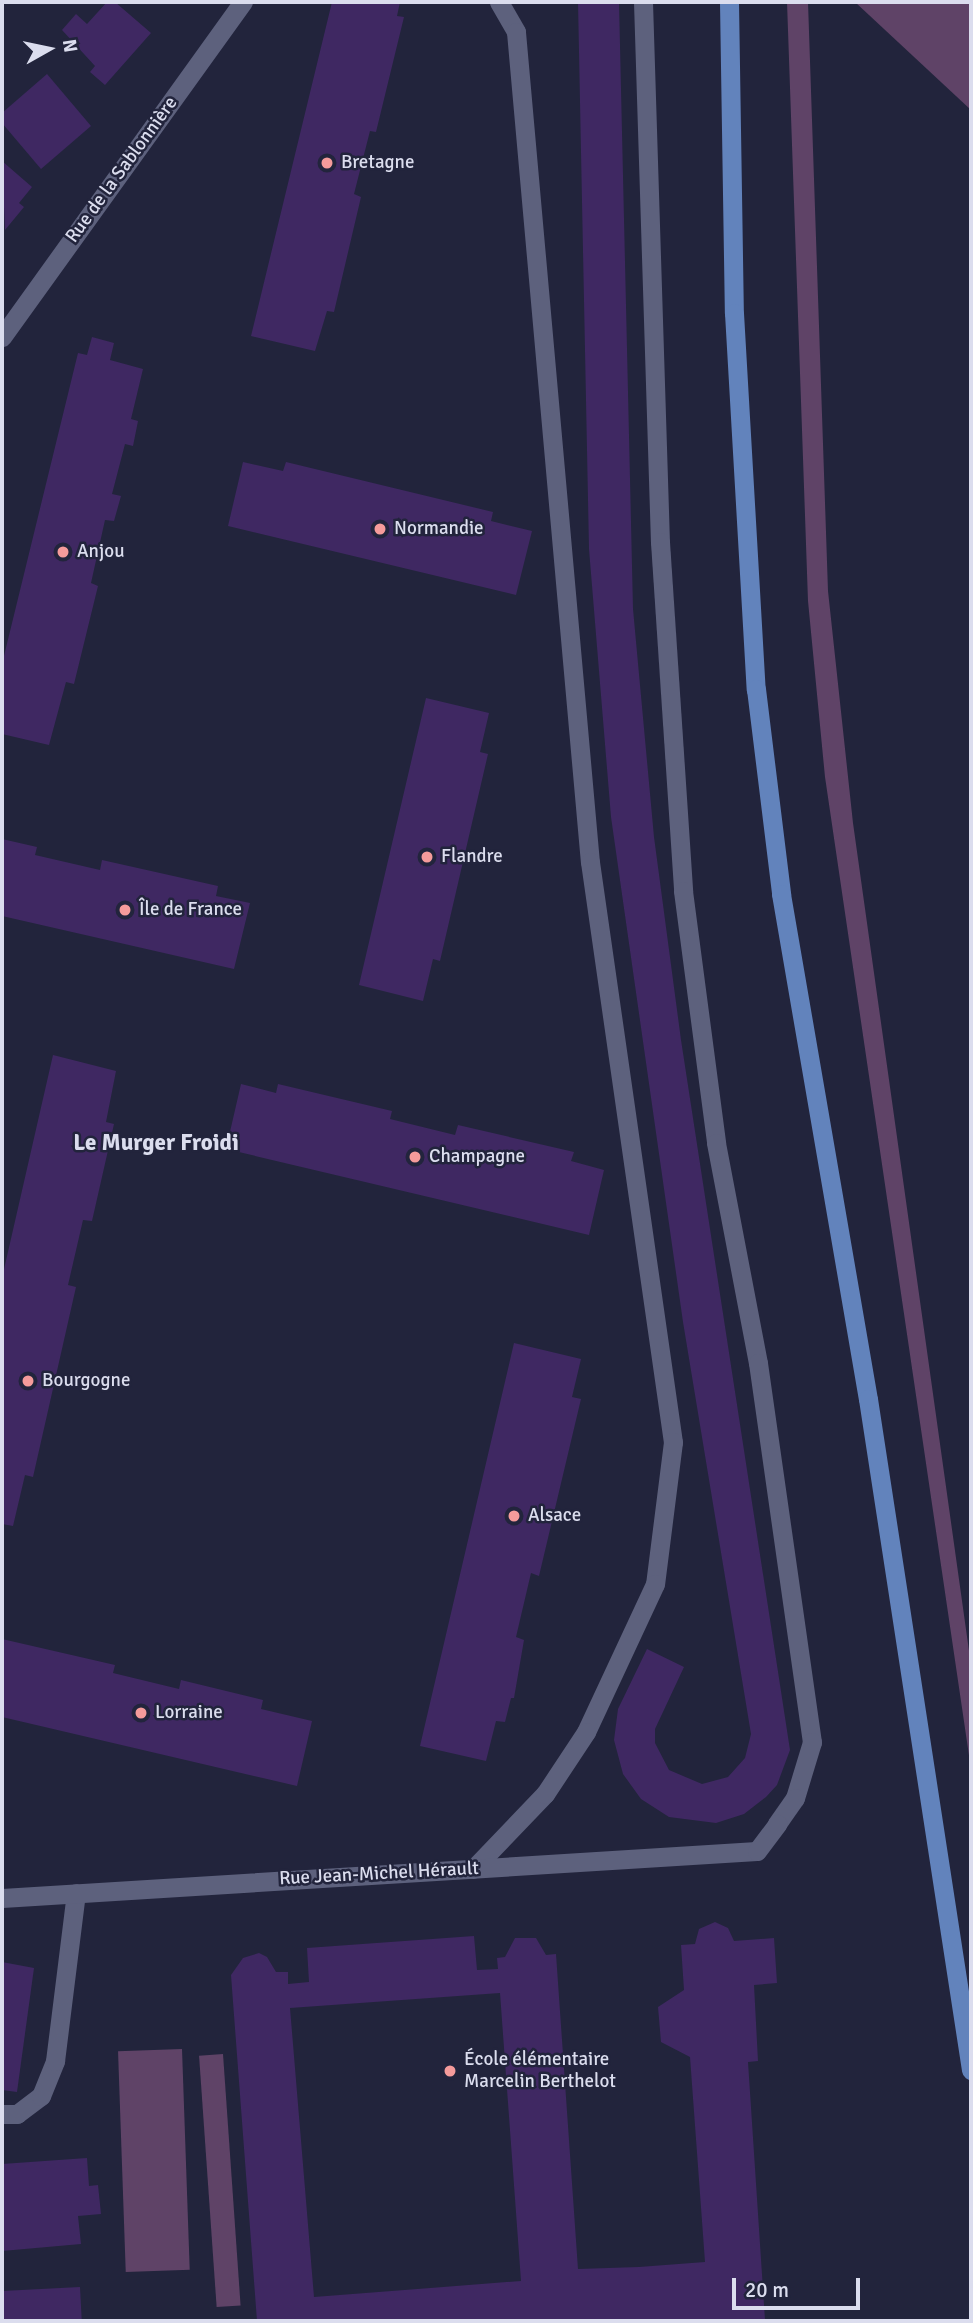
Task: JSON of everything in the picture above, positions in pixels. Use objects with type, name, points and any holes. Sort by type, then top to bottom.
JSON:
[{"type":"main road","points":[[729,2],[734,313],[758,703],[780,894],[868,1399],[971,2070]]},
{"type":"street","name":"Rue de la Sablonnière","points":[[2,337],[243,2]]},
{"type":"street","points":[[473,1869],[545,1794],[586,1732],[655,1584],[673,1442],[590,862],[516,32],[499,2]]},
{"type":"street","name":"Rue Jean-Michel Hérault","points":[[2,1898],[757,1851],[795,1798],[812,1742],[758,1363],[716,1143],[683,891],[660,542],[642,2]]},
{"type":"street","points":[[2,2114],[17,2114],[41,2096],[55,2062],[76,1893]]},
{"type":"shaded area","points":[[787,2],[808,2],[828,591],[853,823],[971,1665],[971,1769],[825,777],[808,601]]},
{"type":"shaded area","points":[[855,2],[971,2],[971,110]]},
{"type":"shaded area","points":[[182,2049],[190,2270],[126,2272],[118,2051]]},
{"type":"shaded area","points":[[223,2054],[241,2305],[217,2307],[199,2056]]},
{"type":"building","points":[[107,2],[115,2],[151,33],[105,85],[90,72],[95,66],[62,30],[76,14],[87,24]]},
{"type":"building","name":"Bretagne","points":[[332,2],[400,2],[397,16],[404,17],[376,132],[370,131],[354,194],[361,197],[334,312],[327,311],[315,351],[251,336]]},
{"type":"building","points":[[578,2],[619,2],[633,609],[654,837],[681,1040],[790,1750],[777,1785],[766,1797],[744,1814],[716,1823],[669,1817],[641,1799],[623,1774],[614,1740],[618,1709],[647,1649],[684,1667],[655,1729],[655,1743],[669,1770],[702,1784],[728,1777],[745,1758],[751,1734],[683,1322],[611,817],[589,549]]},
{"type":"building","points":[[47,74],[91,126],[41,169],[2,123],[2,113]]},
{"type":"building","points":[[2,161],[32,187],[19,203],[24,207],[5,230]]},
{"type":"building","name":"Anjou","points":[[92,337],[114,343],[110,360],[143,369],[131,419],[138,421],[133,446],[125,444],[112,494],[121,496],[114,521],[105,520],[91,583],[98,586],[74,684],[66,682],[49,745],[2,734],[2,664],[78,353],[87,355]]},
{"type":"building","name":"Normandie","points":[[243,462],[283,471],[286,462],[493,512],[491,521],[532,531],[516,595],[228,526]]},
{"type":"building","name":"Flandre","points":[[426,698],[489,713],[480,752],[488,754],[440,961],[433,959],[423,1001],[359,985]]},
{"type":"building","name":"Île de France","points":[[2,839],[37,847],[35,855],[100,870],[102,860],[218,886],[216,896],[250,903],[234,969],[2,916]]},
{"type":"building","name":"Bourgogne","points":[[53,1055],[116,1071],[106,1122],[114,1124],[92,1221],[83,1220],[68,1285],[76,1287],[33,1477],[25,1475],[13,1526],[2,1524],[2,1278]]},
{"type":"building","name":"Champagne","points":[[241,1084],[276,1093],[278,1084],[392,1111],[390,1119],[455,1135],[458,1125],[574,1152],[571,1161],[604,1170],[589,1235],[226,1149]]},
{"type":"building","name":"Alsace","points":[[514,1343],[581,1359],[572,1397],[581,1399],[539,1576],[531,1573],[516,1637],[524,1640],[514,1698],[511,1698],[505,1722],[496,1721],[486,1761],[420,1746]]},
{"type":"building","name":"Lorraine","points":[[2,1639],[115,1665],[113,1673],[179,1689],[181,1680],[263,1700],[261,1709],[312,1721],[297,1786],[2,1717]]},
{"type":"building","points":[[715,1922],[728,1928],[734,1941],[774,1938],[777,1983],[754,1985],[758,2061],[748,2062],[765,2320],[257,2321],[231,1975],[243,1958],[259,1953],[267,1957],[276,1972],[288,1972],[288,1984],[309,1982],[307,1948],[474,1936],[477,1970],[498,1969],[497,1958],[505,1957],[515,1938],[536,1938],[546,1955],[556,1954],[578,2269],[639,2267],[705,2262],[690,2057],[661,2042],[658,2007],[684,1990],[681,1945],[695,1944],[699,1929]],"holes":[[[500,1993],[521,2281],[314,2297],[290,2008]]]},
{"type":"building","points":[[2,1962],[34,1968],[17,2092],[2,2090]]},
{"type":"building","points":[[87,2158],[89,2186],[98,2185],[101,2214],[78,2216],[81,2244],[2,2251],[2,2164]]},
{"type":"building","points":[[80,2287],[82,2321],[4,2321],[2,2291]]},
{"type":"place","name":"Bretagne","points":[[327,163]]},
{"type":"place","name":"Normandie","points":[[380,529]]},
{"type":"place","name":"Anjou","points":[[63,552]]},
{"type":"place","name":"Flandre","points":[[427,857]]},
{"type":"place","name":"Île de France","points":[[125,910]]},
{"type":"place","name":"Champagne","points":[[415,1157]]},
{"type":"place","name":"Bourgogne","points":[[28,1381]]},
{"type":"place","name":"Alsace","points":[[514,1516]]},
{"type":"place","name":"Lorraine","points":[[141,1713]]},
{"type":"place","name":"École élémentaire Marcelin Berthelot","points":[[450,2071]]},
{"type":"district","name":"Le Murger Froidi","points":[[156,1143]]}]
